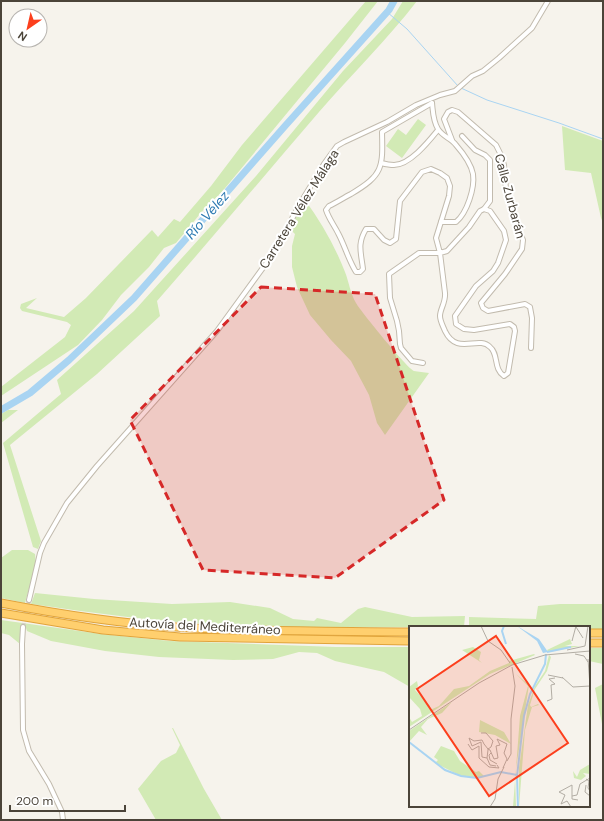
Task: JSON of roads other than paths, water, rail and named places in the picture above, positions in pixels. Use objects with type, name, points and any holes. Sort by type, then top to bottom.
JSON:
[{"type":"highway","name":"Autovía del Mediterráneo","points":[[1,602],[107,620],[175,627],[256,631],[409,632]]},
{"type":"highway","name":"Autovía del Mediterráneo","points":[[1,613],[103,630],[180,638],[409,641]]},
{"type":"highway","points":[[590,633],[603,633]]},
{"type":"highway","points":[[590,643],[603,643]]},
{"type":"street","name":"Carretera Vélez Málaga","points":[[29,600],[40,553],[47,537],[68,503],[97,466],[217,331],[273,254],[301,202],[337,146],[387,122],[431,98],[455,91],[472,76],[483,71],[499,58],[532,28],[548,1]]},
{"type":"street","points":[[381,163],[395,166],[407,161],[428,142],[438,130],[434,119],[431,98]]},
{"type":"street","points":[[432,103],[382,132],[383,154],[374,179],[366,186],[329,206],[326,210],[328,218],[338,232],[349,260],[356,272],[360,272],[363,269],[360,242],[366,229],[374,229],[384,240],[390,243],[396,239],[400,201],[422,172],[431,169],[447,178],[450,186],[449,196],[436,238],[440,253],[446,299],[440,315],[442,324],[448,337],[457,344],[466,345],[478,343],[490,346],[494,351],[498,370],[500,374],[504,376],[508,373],[515,331],[514,327],[510,324],[474,330],[464,329],[456,324],[455,316],[476,286],[493,271],[498,264],[506,240],[504,231],[490,211],[484,209]]},
{"type":"street","name":"Calle Zurbarán","points":[[441,222],[456,222],[462,217],[471,191],[473,174],[467,160],[452,140],[444,119],[448,112],[452,110],[458,112],[496,145],[504,165],[506,189],[516,222],[524,240],[522,249],[505,274],[481,303],[483,308],[488,310],[525,304],[530,307],[532,318],[531,348]]},
{"type":"street","name":"Calle Zurbarán","points":[[438,130],[446,138],[452,140]]},
{"type":"street","points":[[423,363],[412,361],[401,348],[398,326],[390,298],[389,274],[419,253],[440,253],[447,251],[490,201],[490,160],[485,155],[475,150],[462,136]]},
{"type":"street","points":[[23,627],[23,730],[29,752],[55,795],[62,812],[63,820]]},
{"type":"waterway","name":"Río Vélez","points":[[1,410],[30,393],[69,360],[134,298],[389,10],[394,1]]},
{"type":"waterway","points":[[387,12],[407,29],[458,86]]},
{"type":"waterway","points":[[461,88],[487,100],[603,139]]},
{"type":"tunnel","points":[[23,627],[29,600]]}]
